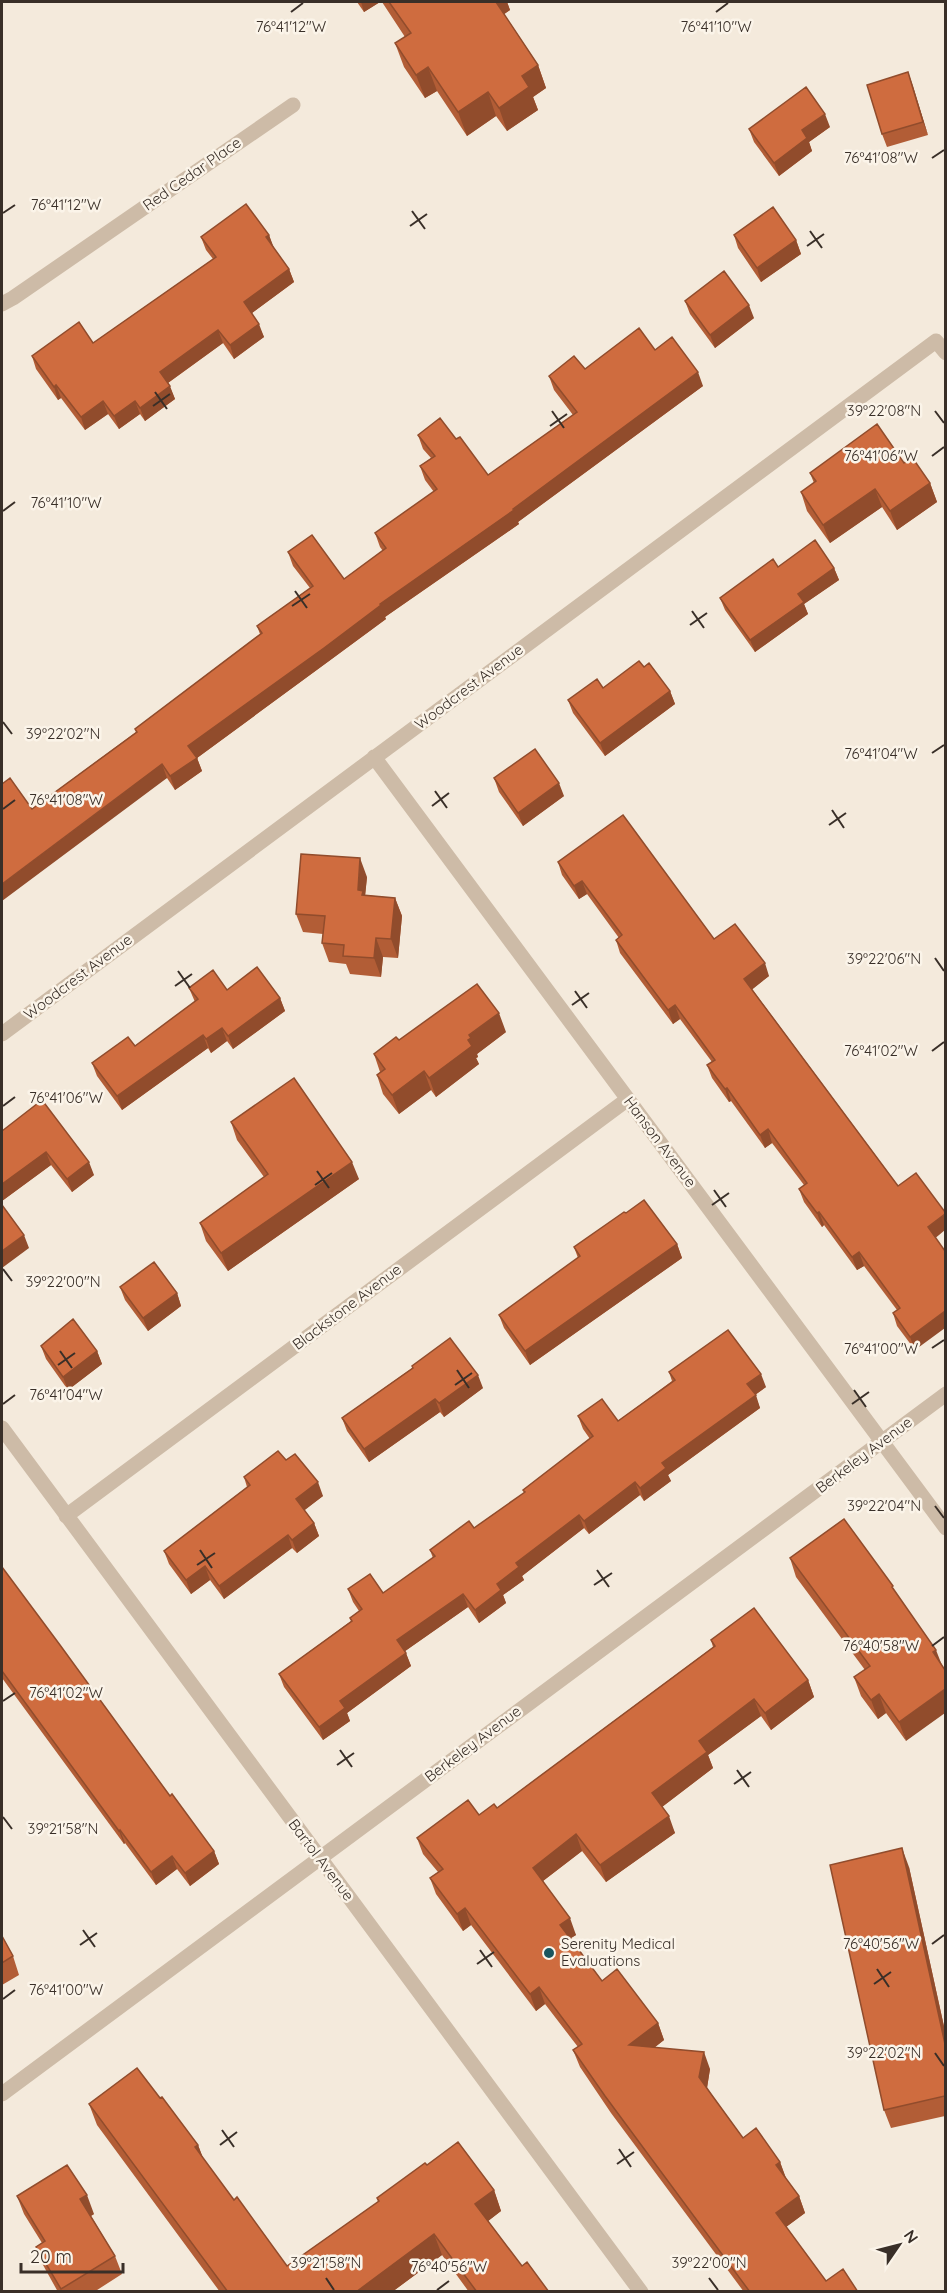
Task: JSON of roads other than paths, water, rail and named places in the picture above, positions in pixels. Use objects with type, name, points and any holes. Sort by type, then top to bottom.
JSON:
[{"type":"street","name":"Red Cedar Place","points":[[2,304],[293,105]]},
{"type":"street","name":"Woodcrest Avenue","points":[[2,1034],[374,757],[941,347]]},
{"type":"street","name":"Hanson Avenue","points":[[374,757],[945,1528]]},
{"type":"street","name":"Blackstone Avenue","points":[[66,1516],[628,1099]]},
{"type":"street","name":"Berkeley Avenue","points":[[2,2094],[945,1394]]},
{"type":"street","name":"Bartol Avenue","points":[[2,1428],[641,2292]]},
{"type":"place","name":"Serenity Medical Evaluations","points":[[549,1953]]}]
